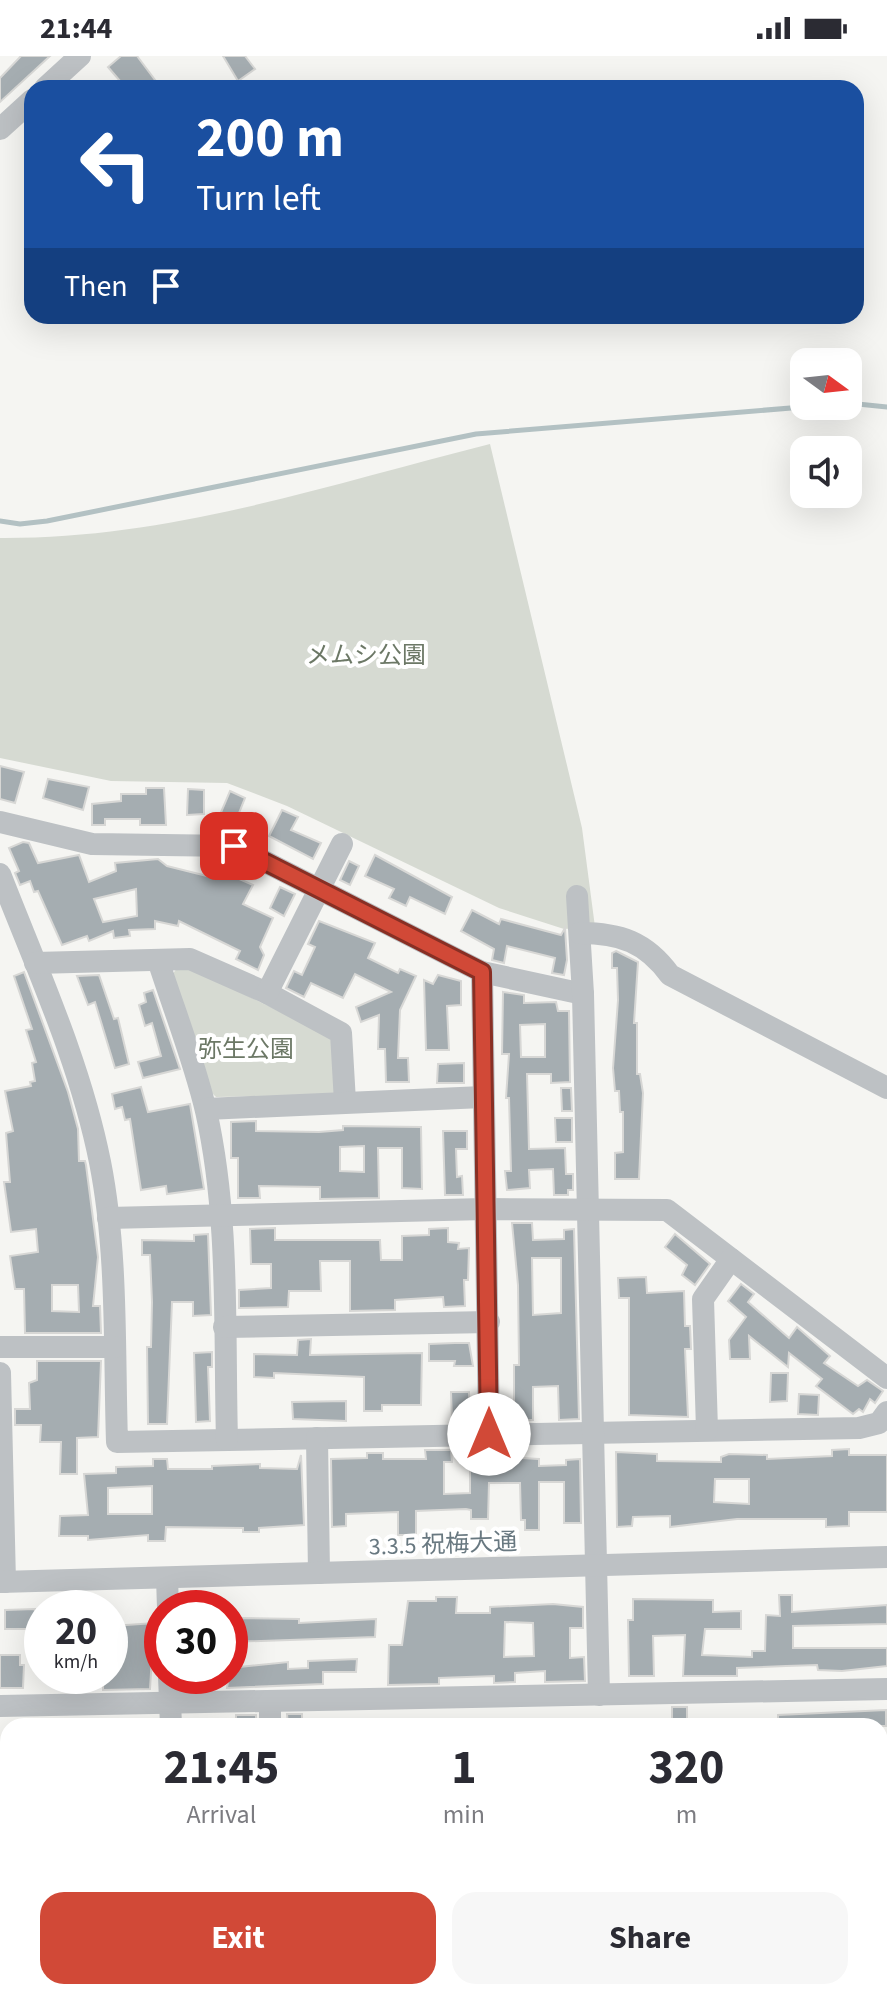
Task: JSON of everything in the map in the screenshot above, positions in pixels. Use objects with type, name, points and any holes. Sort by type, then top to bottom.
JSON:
[{"type":"street","points":[[54,80],[80,56]]},
{"type":"street","points":[[0,129],[24,107]]},
{"type":"street","points":[[0,822],[92,844],[234,846],[482,972],[583,994]]},
{"type":"street","points":[[267,993],[342,844]]},
{"type":"street","points":[[0,874],[79,1074],[101,1164],[108,1218],[117,1442],[859,1428],[879,1423],[887,1412]]},
{"type":"street","points":[[577,896],[583,994],[599,1695]]},
{"type":"street","points":[[580,933],[608,933],[627,938],[644,947],[670,975],[887,1088]]},
{"type":"street","points":[[35,963],[190,959],[267,993],[341,1033],[345,1102]]},
{"type":"street","points":[[158,960],[206,1109],[221,1215],[227,1440]]},
{"type":"street","points":[[482,972],[489,1434]]},
{"type":"street","points":[[206,1109],[483,1097]]},
{"type":"street","points":[[108,1218],[485,1209],[667,1210],[887,1378]]},
{"type":"street","points":[[707,1430],[703,1299],[731,1259]]},
{"type":"street","points":[[224,1327],[489,1322]]},
{"type":"street","points":[[0,1347],[114,1347]]},
{"type":"street","points":[[0,1373],[2,1582]]},
{"type":"street","points":[[317,1438],[319,1573]]},
{"type":"street","name":"3.3.5 祝梅大通","points":[[2,1582],[887,1557]]},
{"type":"street","points":[[167,1578],[167,1590]]},
{"type":"street","points":[[0,1706],[50,1716],[170,1701],[887,1689]]},
{"type":"street","points":[[170,1694],[171,1718]]},
{"type":"street","points":[[270,1701],[270,1718]]},
{"type":"green space","name":"メムシ公園","points":[[490,444],[582,828],[595,927],[564,929],[499,908],[287,806],[227,783],[111,781],[0,758],[0,538],[64,536],[187,520]]},
{"type":"green space","name":"弥生公園","points":[[178,967],[190,968],[336,1039],[339,1095],[216,1097],[207,1088],[171,976]]},
{"type":"building","points":[[21,56],[50,56],[0,102],[0,78]]},
{"type":"building","points":[[121,56],[137,56],[155,80],[119,80],[108,67]]},
{"type":"building","points":[[223,56],[245,56],[255,69],[237,80]]},
{"type":"building","points":[[0,766],[24,772],[15,803],[0,799]]},
{"type":"building","points":[[48,779],[89,787],[83,810],[43,798]]},
{"type":"building","points":[[146,788],[164,788],[166,825],[140,825],[140,819],[105,819],[105,825],[92,825],[92,804],[121,801],[121,794],[146,794]]},
{"type":"building","points":[[188,789],[204,790],[204,814],[187,815]]},
{"type":"building","points":[[230,791],[245,798],[235,823],[219,817]]},
{"type":"building","points":[[282,810],[298,817],[291,830],[321,843],[313,859],[269,836]]},
{"type":"building","points":[[23,842],[29,843],[38,863],[79,855],[89,882],[116,871],[115,863],[158,859],[167,866],[207,876],[210,866],[253,885],[243,904],[273,918],[260,947],[264,955],[258,970],[236,959],[240,951],[179,921],[178,926],[155,921],[155,929],[129,930],[130,936],[114,938],[113,931],[89,941],[87,936],[62,945],[38,891],[34,892],[30,881],[20,885],[15,873],[19,871],[9,848]],"holes":[[[136,889],[137,916],[103,922],[94,899]]]},
{"type":"building","points":[[375,855],[452,897],[445,914],[410,897],[406,906],[389,898],[394,889],[365,876]]},
{"type":"building","points":[[349,861],[359,866],[350,885],[340,880]]},
{"type":"building","points":[[280,887],[295,894],[284,916],[270,908]]},
{"type":"building","points":[[472,910],[499,924],[501,919],[561,935],[565,928],[567,960],[564,975],[552,973],[555,958],[507,946],[504,963],[492,960],[494,949],[461,931]]},
{"type":"building","points":[[319,921],[375,943],[368,958],[398,973],[400,969],[416,976],[400,1010],[398,1058],[408,1058],[409,1082],[386,1082],[385,1049],[378,1049],[379,1015],[361,1022],[356,1007],[391,992],[355,974],[343,998],[311,983],[304,997],[286,988],[294,971],[302,975],[315,947],[308,944]]},
{"type":"building","points":[[616,951],[638,962],[634,1023],[637,1023],[637,1074],[640,1074],[643,1093],[639,1179],[615,1179],[615,1153],[623,1152],[623,1112],[620,1112],[619,1091],[615,1091],[613,1068],[618,1000],[617,968],[612,968],[612,953]]},
{"type":"building","points":[[24,972],[68,1092],[78,1129],[79,1161],[85,1161],[86,1165],[98,1257],[93,1306],[100,1306],[101,1333],[25,1333],[24,1289],[15,1289],[10,1256],[38,1252],[36,1229],[11,1232],[4,1182],[10,1182],[6,1133],[13,1131],[5,1091],[31,1086],[30,1082],[35,1081],[32,1063],[36,1062],[26,1030],[32,1029],[14,976]],"holes":[[[52,1285],[78,1285],[79,1312],[52,1311]]]},
{"type":"building","points":[[99,975],[114,1019],[118,1018],[129,1064],[115,1068],[95,1002],[88,1005],[77,976]]},
{"type":"building","points":[[438,975],[461,981],[461,1005],[447,1006],[449,1050],[426,1050],[424,980],[433,984]]},
{"type":"building","points":[[153,990],[180,1069],[143,1078],[138,1062],[161,1056],[152,1023],[145,1026],[139,1005],[146,1002],[144,993]]},
{"type":"building","points":[[503,992],[524,995],[524,1003],[556,1002],[558,1011],[569,1011],[570,1082],[551,1083],[551,1074],[527,1074],[529,1149],[565,1148],[566,1174],[573,1174],[573,1190],[568,1190],[568,1195],[554,1195],[553,1169],[529,1170],[530,1188],[507,1190],[505,1171],[511,1171],[509,1098],[506,1098],[509,1054],[502,1054]],"holes":[[[545,1024],[545,1057],[521,1057],[520,1025]]]},
{"type":"building","points":[[464,1063],[464,1083],[437,1083],[438,1064]]},
{"type":"building","points":[[141,1087],[148,1112],[190,1104],[204,1189],[167,1194],[166,1186],[141,1190],[130,1119],[125,1120],[122,1107],[115,1109],[112,1094]]},
{"type":"building","points":[[561,1088],[571,1088],[572,1111],[562,1111]]},
{"type":"building","points":[[555,1118],[572,1118],[572,1142],[556,1142]]},
{"type":"building","points":[[256,1121],[256,1131],[319,1132],[343,1130],[343,1126],[421,1127],[422,1189],[402,1188],[402,1148],[378,1148],[379,1198],[320,1199],[320,1187],[259,1186],[260,1198],[238,1198],[238,1158],[231,1158],[231,1122]],"holes":[[[364,1146],[364,1172],[340,1171],[340,1147]]]},
{"type":"building","points":[[443,1131],[467,1131],[467,1149],[456,1149],[457,1177],[462,1176],[463,1195],[445,1195]]},
{"type":"building","points":[[512,1223],[532,1223],[533,1240],[564,1239],[564,1230],[574,1229],[579,1419],[559,1420],[558,1386],[533,1387],[533,1420],[514,1420],[514,1365],[519,1365],[518,1285]],"holes":[[[532,1258],[561,1258],[561,1313],[533,1315]]]},
{"type":"building","points":[[275,1228],[275,1240],[380,1240],[381,1260],[402,1260],[402,1236],[429,1235],[429,1229],[448,1228],[448,1242],[459,1243],[458,1249],[469,1248],[468,1280],[464,1280],[465,1306],[444,1307],[443,1297],[395,1300],[395,1310],[350,1311],[350,1261],[320,1261],[321,1291],[289,1291],[288,1307],[239,1308],[239,1290],[271,1288],[271,1264],[251,1264],[250,1229]]},
{"type":"building","points":[[208,1234],[211,1315],[193,1316],[193,1302],[172,1302],[167,1424],[148,1424],[147,1347],[151,1347],[152,1302],[150,1255],[142,1255],[142,1240],[194,1241],[194,1235]]},
{"type":"building","points":[[675,1234],[710,1264],[695,1285],[682,1275],[687,1265],[665,1247]]},
{"type":"building","points":[[646,1277],[647,1293],[684,1291],[685,1326],[690,1326],[691,1349],[685,1349],[688,1417],[629,1415],[629,1298],[619,1298],[618,1278]]},
{"type":"building","points":[[741,1284],[754,1294],[748,1302],[789,1338],[797,1327],[830,1356],[824,1363],[858,1386],[867,1380],[883,1391],[875,1403],[870,1399],[863,1412],[859,1409],[853,1414],[816,1386],[822,1379],[789,1353],[788,1367],[749,1336],[750,1359],[730,1359],[729,1340],[746,1317],[728,1301]]},
{"type":"building","points":[[311,1339],[310,1355],[422,1353],[421,1405],[382,1405],[382,1411],[364,1411],[364,1377],[274,1373],[274,1378],[254,1377],[254,1354],[297,1355],[298,1340]]},
{"type":"building","points":[[469,1343],[473,1366],[454,1366],[455,1361],[429,1361],[429,1344]]},
{"type":"building","points":[[212,1352],[212,1367],[208,1367],[210,1421],[196,1422],[194,1353]]},
{"type":"building","points":[[37,1361],[101,1361],[98,1437],[77,1438],[77,1474],[60,1474],[61,1442],[40,1442],[41,1425],[15,1425],[15,1409],[30,1409],[29,1383],[37,1380]]},
{"type":"building","points":[[771,1373],[788,1373],[787,1401],[770,1402]]},
{"type":"building","points":[[451,1392],[469,1392],[470,1420],[452,1420]]},
{"type":"building","points":[[799,1394],[819,1395],[818,1415],[798,1414]]},
{"type":"building","points":[[346,1401],[346,1421],[293,1419],[292,1402]]},
{"type":"building","points":[[849,1449],[849,1455],[887,1455],[887,1512],[849,1512],[849,1526],[826,1527],[826,1519],[737,1519],[670,1527],[670,1516],[633,1517],[632,1526],[617,1527],[616,1452],[657,1454],[657,1461],[721,1462],[721,1457],[729,1454],[767,1455],[767,1459],[832,1456],[832,1450]],"holes":[[[715,1479],[749,1479],[749,1504],[714,1502]]]},
{"type":"building","points":[[425,1450],[451,1450],[452,1462],[444,1462],[444,1494],[470,1493],[470,1455],[539,1459],[539,1466],[566,1465],[566,1460],[580,1459],[581,1523],[564,1523],[564,1482],[539,1482],[539,1530],[525,1530],[525,1520],[521,1520],[520,1483],[489,1483],[488,1519],[471,1519],[471,1510],[466,1509],[416,1511],[416,1535],[398,1535],[398,1512],[346,1514],[346,1526],[332,1527],[331,1459],[367,1458],[367,1453],[383,1453],[383,1459],[426,1459]]},
{"type":"building","points":[[301,1455],[304,1525],[259,1528],[259,1532],[243,1532],[243,1528],[166,1527],[165,1541],[148,1541],[148,1535],[88,1540],[88,1536],[59,1536],[60,1516],[88,1515],[84,1474],[116,1473],[116,1467],[153,1466],[153,1459],[167,1459],[168,1469],[260,1464],[260,1468],[297,1469]],"holes":[[[152,1486],[152,1514],[108,1514],[108,1488]]]},
{"type":"building","points":[[779,1595],[792,1595],[792,1612],[887,1605],[887,1624],[793,1626],[793,1648],[887,1648],[887,1666],[842,1671],[818,1670],[817,1665],[737,1668],[737,1676],[683,1676],[685,1635],[653,1636],[654,1676],[629,1676],[628,1620],[633,1620],[633,1599],[713,1600],[713,1612],[741,1611],[741,1629],[705,1629],[702,1655],[752,1657],[752,1651],[765,1651],[766,1615],[780,1616]]},
{"type":"building","points":[[436,1597],[457,1597],[456,1613],[490,1613],[490,1607],[553,1604],[583,1607],[583,1628],[570,1628],[570,1658],[584,1657],[585,1681],[545,1682],[545,1671],[515,1673],[515,1682],[494,1683],[494,1676],[439,1678],[439,1684],[388,1685],[389,1645],[402,1645],[408,1601],[436,1601]],"holes":[[[505,1622],[533,1623],[534,1656],[504,1657]]]},
{"type":"building","points":[[24,1609],[24,1629],[5,1629],[5,1610]]},
{"type":"building","points":[[248,1618],[299,1619],[299,1623],[376,1619],[375,1637],[248,1641]]},
{"type":"building","points":[[144,1624],[144,1689],[128,1689],[128,1625]]},
{"type":"building","points":[[0,1655],[20,1655],[20,1665],[24,1665],[23,1688],[0,1688]]},
{"type":"building","points":[[357,1659],[356,1672],[323,1672],[323,1684],[248,1687],[248,1666],[288,1662],[288,1669],[308,1668],[308,1661]]},
{"type":"building","points":[[672,1707],[687,1707],[687,1718],[672,1718]]},
{"type":"building","points":[[886,1710],[886,1718],[778,1718],[778,1715]]},
{"type":"building","points":[[287,1714],[302,1714],[302,1718],[287,1718]]},
{"type":"building","points":[[236,1715],[256,1715],[256,1718],[236,1718]]},
{"type":"waterway","points":[[862,404],[887,407]]},
{"type":"waterway","points":[[0,521],[20,524],[47,521],[476,434],[790,408]]},
{"type":"route","points":[[234,846],[482,972],[489,1434]]}]
